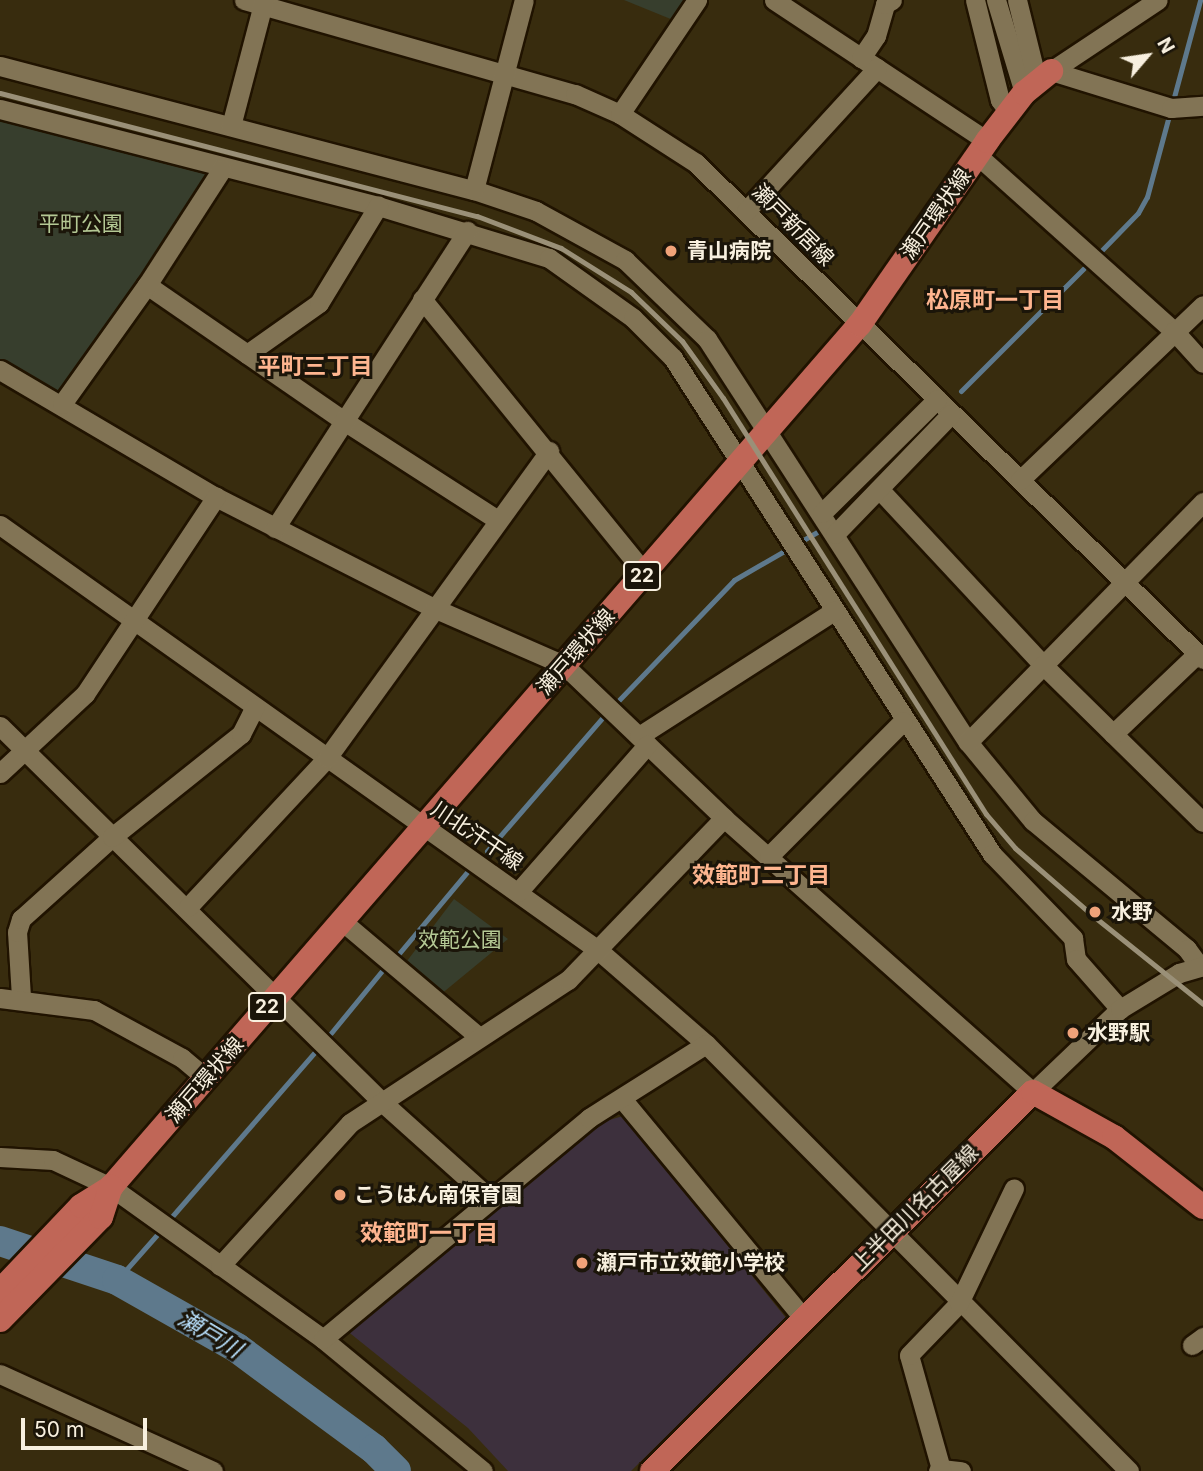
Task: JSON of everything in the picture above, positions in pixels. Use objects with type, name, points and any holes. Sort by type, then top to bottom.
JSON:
[{"type":"main road","name":"瀬戸環状線","points":[[0,1291],[81,1206],[111,1187],[860,324],[982,148],[1037,82]]},
{"type":"main road","points":[[1033,1092],[1114,1137],[1203,1207]]},
{"type":"main road","name":"上半田川名古屋線","points":[[652,1471],[893,1228],[1033,1092]]},
{"type":"main road","name":"瀬戸環状線","points":[[0,1320],[101,1217],[111,1187]]},
{"type":"street","points":[[474,190],[524,0]]},
{"type":"street","points":[[620,114],[697,0]]},
{"type":"street","points":[[774,0],[869,63],[982,148],[1174,331],[1203,363]]},
{"type":"street","points":[[746,211],[869,63],[885,4],[892,0]]},
{"type":"street","points":[[975,0],[1000,100],[1009,113]]},
{"type":"street","points":[[996,0],[1037,82]]},
{"type":"street","points":[[1017,0],[1037,82]]},
{"type":"street","points":[[1037,82],[1158,0]]},
{"type":"street","points":[[231,126],[257,2]]},
{"type":"street","name":"瀬戸新居線","points":[[257,2],[506,71],[575,93],[620,114],[696,163],[951,414],[1199,649]]},
{"type":"street","points":[[0,66],[474,190],[536,211],[625,260],[707,339],[768,428],[968,742],[1033,821],[1187,949],[1202,967],[1179,973],[1119,1009],[1033,1092],[724,818],[564,665],[436,609],[275,528],[216,497],[62,404],[2,375]]},
{"type":"street","points":[[1037,82],[1166,107],[1203,106]]},
{"type":"street","points":[[0,109],[222,169],[379,206],[549,258],[633,318],[673,358],[741,461],[903,721],[992,854],[1073,938],[1076,959],[1119,1009]]},
{"type":"street","points":[[62,404],[147,285],[222,169]]},
{"type":"street","points":[[247,354],[319,303],[379,206]]},
{"type":"street","points":[[275,528],[467,231]]},
{"type":"street","points":[[147,285],[344,421],[496,519]]},
{"type":"street","points":[[422,299],[549,451],[645,573]]},
{"type":"street","points":[[1020,480],[1203,304]]},
{"type":"street","points":[[829,524],[937,400]]},
{"type":"street","points":[[829,524],[879,489],[951,414]]},
{"type":"street","points":[[188,907],[327,758],[436,609],[496,519],[549,451]]},
{"type":"street","points":[[879,489],[1043,665],[1200,813]]},
{"type":"street","points":[[0,773],[85,694],[133,618],[216,497]]},
{"type":"street","points":[[968,742],[1203,502]]},
{"type":"street","name":"川北汗干線","points":[[0,525],[598,950],[706,1044],[893,1228],[959,1303],[1129,1471]]},
{"type":"street","points":[[519,892],[643,740],[834,611]]},
{"type":"street","points":[[1114,734],[1199,649]]},
{"type":"street","points":[[21,998],[17,933],[21,919],[112,837],[241,734],[256,707]]},
{"type":"street","points":[[769,856],[903,721]]},
{"type":"street","points":[[0,726],[112,837],[188,907],[382,1102],[489,1198]]},
{"type":"street","points":[[220,1266],[350,1122],[478,1036],[568,981],[724,818]]},
{"type":"street","points":[[343,922],[478,1036]]},
{"type":"street","points":[[0,998],[21,998],[94,1010],[182,1058],[206,1078]]},
{"type":"street","points":[[323,1339],[489,1198],[589,1118],[623,1100],[706,1044]]},
{"type":"street","points":[[623,1100],[804,1319]]},
{"type":"street","points":[[0,1157],[52,1160],[111,1187],[323,1339],[483,1471]]},
{"type":"street","points":[[947,1470],[909,1355],[959,1303],[1014,1188]]},
{"type":"street","points":[[0,1374],[214,1471]]},
{"type":"shaded area","name":"瀬戸市立效範小学校","points":[[623,1116],[786,1318],[631,1471],[508,1471],[468,1428],[346,1330],[592,1125]]},
{"type":"green space","points":[[624,0],[692,0],[678,22]]},
{"type":"green space","name":"平町公園","points":[[0,118],[213,174],[61,396],[0,361]]},
{"type":"green space","name":"效範公園","points":[[454,899],[508,939],[440,995],[404,965]]},
{"type":"waterway","points":[[1100,252],[1138,213],[1147,197],[1200,0]]},
{"type":"waterway","points":[[961,391],[1083,269]]},
{"type":"waterway","points":[[831,521],[930,421]]},
{"type":"waterway","points":[[619,700],[734,580],[824,528]]},
{"type":"waterway","points":[[487,851],[604,716]]},
{"type":"waterway","points":[[396,957],[467,872]]},
{"type":"waterway","points":[[331,1033],[385,967]]},
{"type":"waterway","points":[[168,1221],[315,1052]]},
{"type":"waterway","points":[[117,1280],[162,1229]]},
{"type":"waterway","name":"瀬戸川","points":[[0,1241],[117,1280],[237,1348],[374,1449],[396,1471]]},
{"type":"railway","points":[[0,93],[477,216],[561,248],[631,292],[682,341],[723,398],[986,814],[1015,848],[1092,915],[1203,1004]]},
{"type":"place","name":"青山病院","points":[[671,251]]},
{"type":"place","name":"水野","points":[[1095,912]]},
{"type":"place","name":"水野駅","points":[[1073,1033]]},
{"type":"place","name":"こうはん南保育園","points":[[340,1195]]},
{"type":"place","name":"瀬戸市立效範小学校","points":[[582,1263]]},
{"type":"district","name":"松原町一丁目","points":[[995,300]]},
{"type":"district","name":"平町三丁目","points":[[315,366]]},
{"type":"district","name":"效範町二丁目","points":[[761,875]]},
{"type":"district","name":"效範町一丁目","points":[[429,1233]]}]
